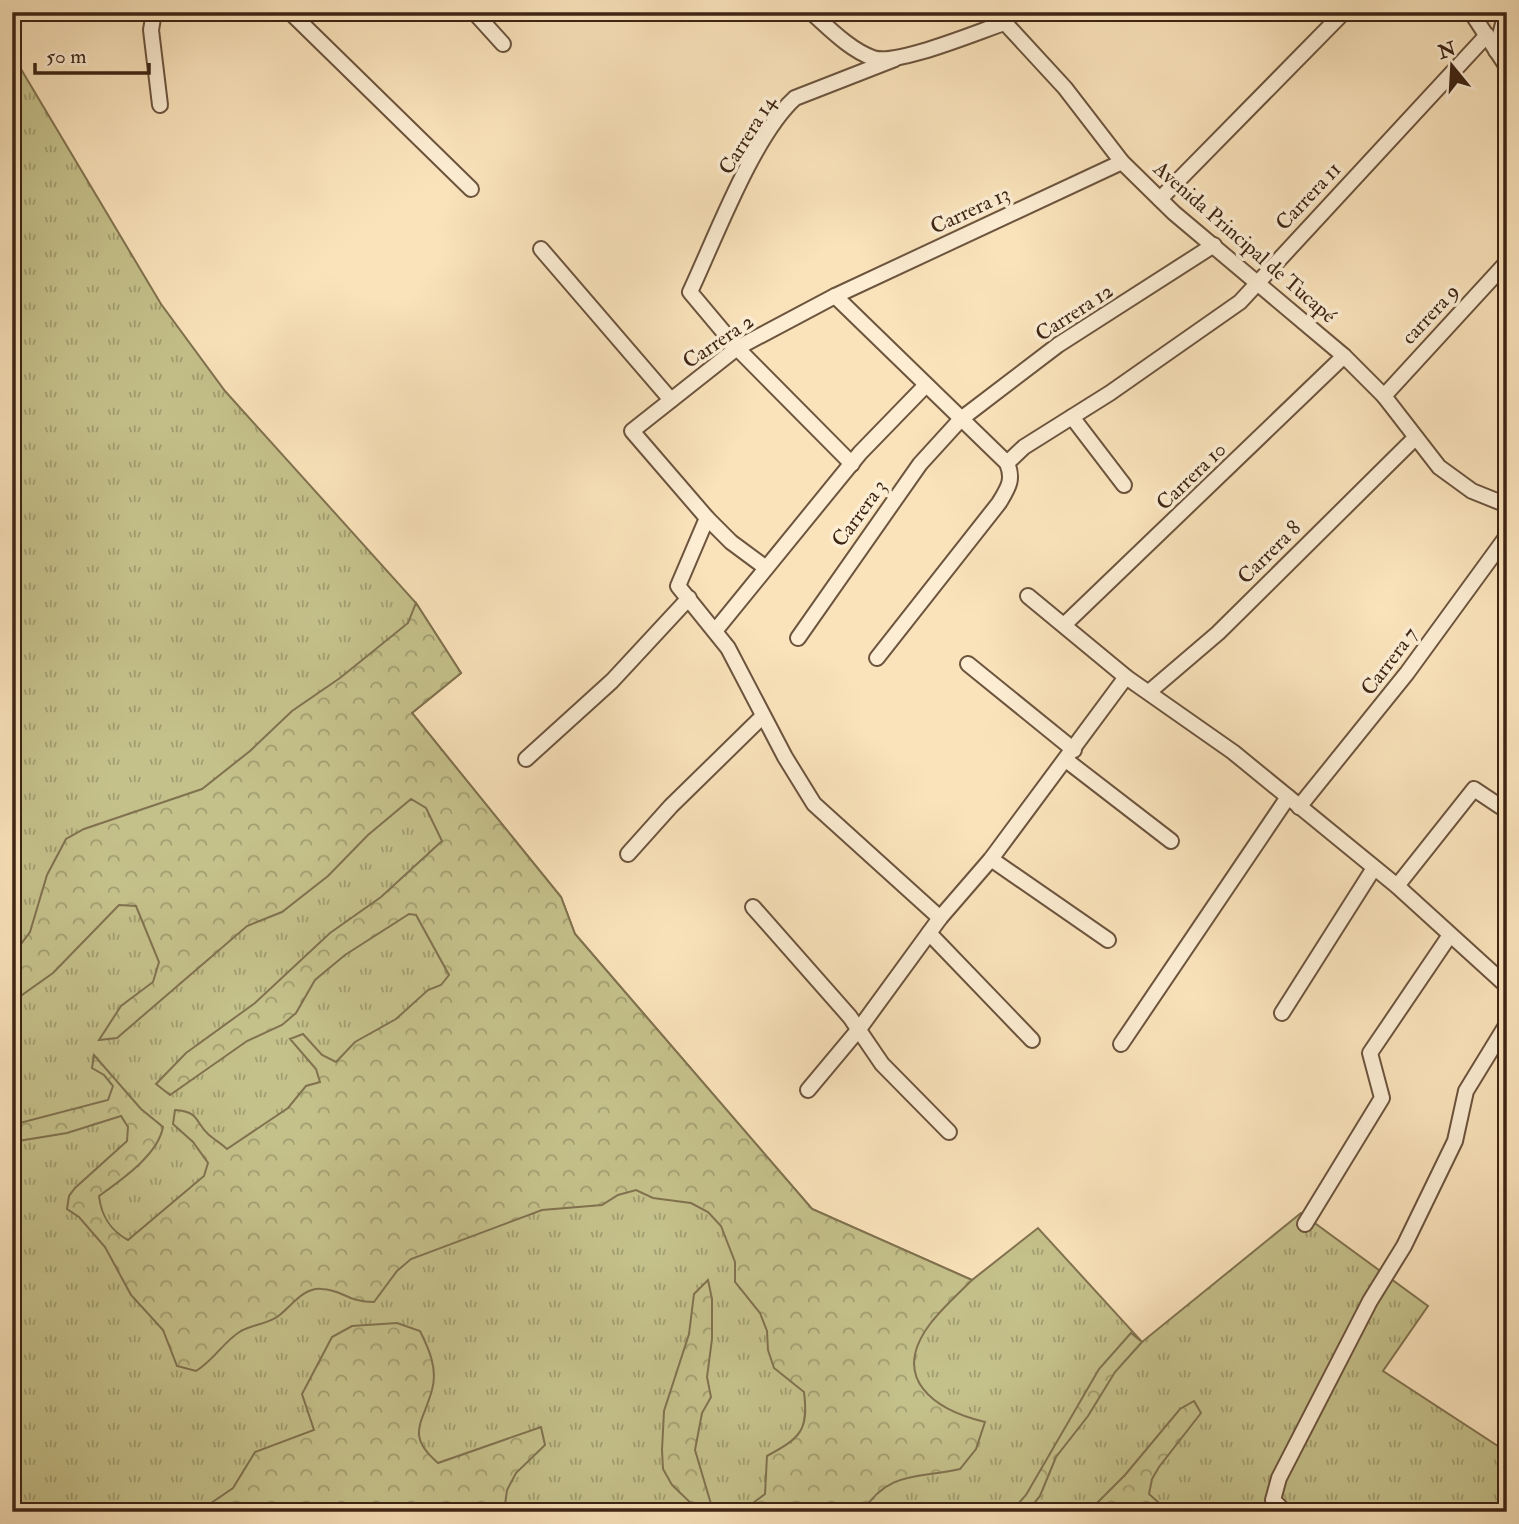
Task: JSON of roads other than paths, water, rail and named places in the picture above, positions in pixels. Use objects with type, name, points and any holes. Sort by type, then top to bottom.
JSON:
[{"type":"street","points":[[154,12],[151,30],[160,104]]},
{"type":"street","points":[[290,12],[471,190]]},
{"type":"street","points":[[474,12],[503,44]]},
{"type":"street","points":[[811,12],[853,46],[874,58],[895,59]]},
{"type":"street","points":[[1471,12],[1507,67]]},
{"type":"street","points":[[1496,51],[1506,12]]},
{"type":"street","name":"Avenida Principal de Tucapé","points":[[895,59],[1004,16],[1065,88],[1122,162],[1160,199],[1344,356],[1384,396],[1439,467],[1472,491],[1507,505]]},
{"type":"street","points":[[1160,199],[1340,16]]},
{"type":"street","name":"Carrera 11","points":[[1007,463],[1024,447],[1240,302],[1255,282],[1487,35]]},
{"type":"street","name":"Carrera 14","points":[[737,348],[690,292],[738,187],[782,110],[795,98],[895,59]]},
{"type":"street","name":"Carrera 13","points":[[835,296],[1122,162]]},
{"type":"street","name":"Carrera 12","points":[[961,419],[1058,345],[1214,246]]},
{"type":"street","points":[[541,249],[671,400]]},
{"type":"street","name":"carrera 9","points":[[1384,396],[1507,262]]},
{"type":"street","points":[[835,296],[1007,463],[1011,483],[999,503],[877,657]]},
{"type":"street","name":"Carrera 2","points":[[707,518],[632,431],[737,348],[835,296]]},
{"type":"street","points":[[737,348],[852,464]]},
{"type":"street","name":"Carrera 10","points":[[1065,624],[1344,356]]},
{"type":"street","points":[[715,631],[894,415],[926,385]]},
{"type":"street","points":[[1072,417],[1124,485]]},
{"type":"street","name":"Carrera 3","points":[[798,638],[920,464],[961,419]]},
{"type":"street","name":"Carrera 8","points":[[1149,692],[1217,633],[1415,438]]},
{"type":"street","points":[[766,568],[731,542],[707,518],[678,586],[728,648],[814,804],[940,918]]},
{"type":"street","name":"Carrera 7","points":[[1121,1044],[1294,802],[1407,673],[1507,536]]},
{"type":"street","points":[[1028,596],[1126,677],[1233,752],[1397,886],[1507,986]]},
{"type":"street","points":[[526,759],[612,681],[690,598]]},
{"type":"street","points":[[968,664],[1171,841]]},
{"type":"street","points":[[808,1090],[859,1029],[940,918],[991,859],[1023,812],[1070,755],[1126,677]]},
{"type":"street","points":[[628,854],[671,806],[764,716]]},
{"type":"street","points":[[1397,886],[1474,789],[1507,811]]},
{"type":"street","points":[[991,859],[1108,940]]},
{"type":"street","points":[[1282,1013],[1374,868]]},
{"type":"street","points":[[753,906],[859,1029],[882,1064],[949,1132]]},
{"type":"street","points":[[929,933],[1032,1040]]},
{"type":"street","points":[[1305,1224],[1382,1098],[1370,1053],[1450,935]]},
{"type":"street","points":[[1285,1512],[1273,1500],[1279,1478],[1370,1301],[1404,1246],[1455,1141],[1466,1091],[1507,1024]]}]
